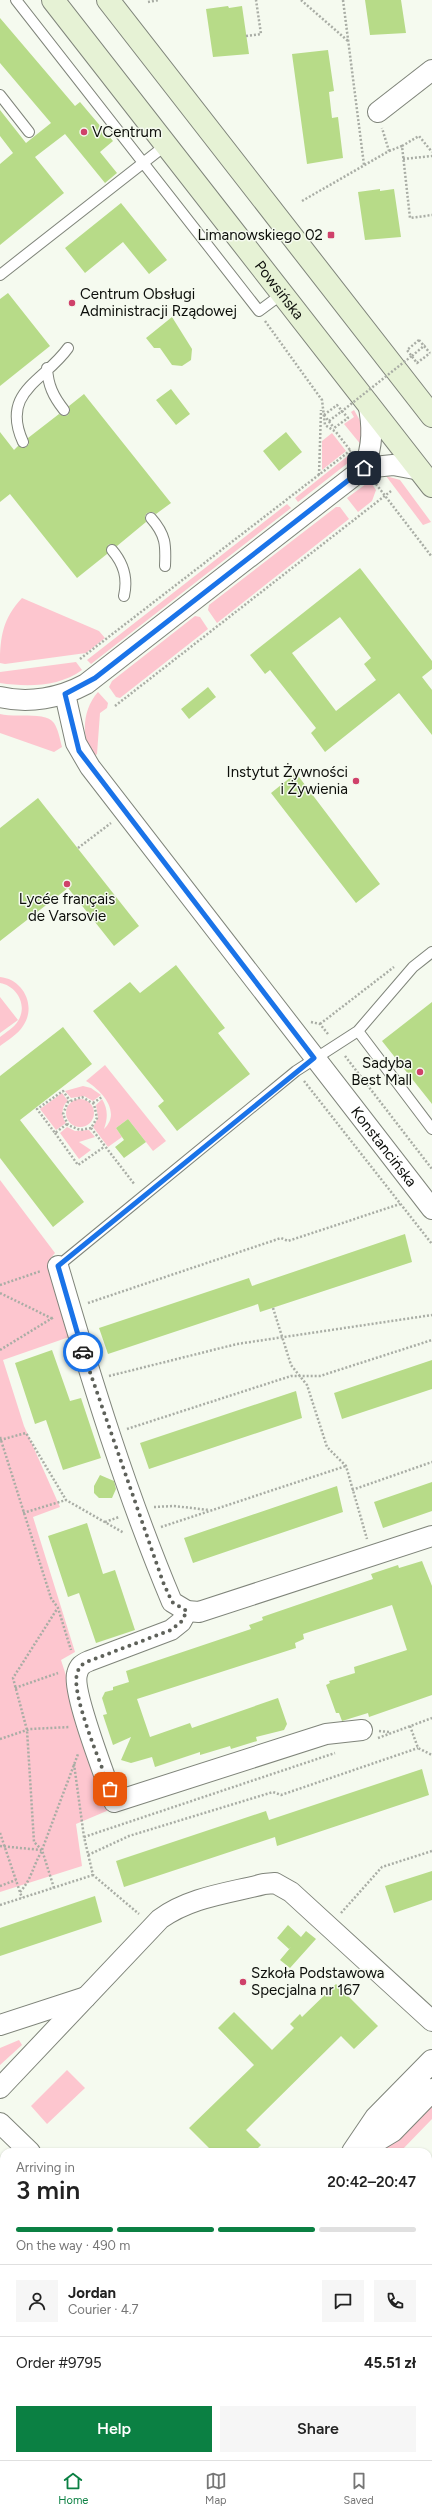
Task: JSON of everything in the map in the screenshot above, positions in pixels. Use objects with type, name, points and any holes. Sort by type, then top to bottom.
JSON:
[{"type":"main road","name":"Powsińska","points":[[53,0],[426,478]]},
{"type":"main road","points":[[108,0],[432,416]]},
{"type":"street","points":[[378,112],[432,70]]},
{"type":"street","points":[[0,697],[33,699],[65,694],[95,678],[363,467],[369,455],[372,435],[368,403]]},
{"type":"street","points":[[363,467],[393,465],[426,478]]},
{"type":"street","name":"Konstancińska","points":[[65,694],[79,751],[314,1058],[432,1209]]},
{"type":"street","points":[[58,1266],[92,1380],[148,1540],[172,1602],[187,1611],[199,1612],[432,1536]]},
{"type":"street","points":[[187,1611],[181,1622],[171,1630],[80,1666],[77,1673],[76,1687],[114,1802],[326,1734],[366,1735]]},
{"type":"street","points":[[0,2088],[153,1926],[173,1910],[188,1903],[274,1883],[291,1892],[432,2021]]},
{"type":"street","points":[[0,2025],[87,1997]]},
{"type":"street","points":[[356,2148],[376,2118],[432,2061]]},
{"type":"street","points":[[364,2148],[392,2131],[432,2090]]},
{"type":"street","points":[[0,2123],[26,2148]]},
{"type":"lane","points":[[16,0],[259,311],[282,294]]},
{"type":"lane","points":[[0,95],[29,132]]},
{"type":"lane","points":[[0,275],[166,145]]},
{"type":"lane","points":[[23,442],[14,432],[8,404],[13,394],[61,357],[68,348]]},
{"type":"lane","points":[[47,368],[48,381],[54,396],[64,410]]},
{"type":"lane","points":[[151,518],[162,530],[166,549],[165,566]]},
{"type":"lane","points":[[112,550],[120,559],[127,582],[124,596]]},
{"type":"lane","points":[[58,1266],[296,1071],[358,1031],[413,967],[432,952]]},
{"type":"lane","points":[[358,1031],[432,1129]]},
{"type":"path","points":[[148,2],[160,0]]},
{"type":"path","points":[[246,36],[261,34],[256,0]]},
{"type":"path","points":[[301,0],[348,41]]},
{"type":"path","points":[[343,0],[364,165]]},
{"type":"path","points":[[378,112],[389,151]]},
{"type":"path","points":[[302,201],[389,151],[402,146],[419,136],[432,152]]},
{"type":"path","points":[[402,146],[410,218],[432,215]]},
{"type":"path","points":[[403,159],[432,156]]},
{"type":"path","points":[[259,311],[322,400],[325,425],[336,432],[432,557]]},
{"type":"path","points":[[419,340],[425,346],[430,353],[417,363],[407,350],[419,340]]},
{"type":"path","points":[[412,356],[425,346]]},
{"type":"path","points":[[329,421],[425,346]]},
{"type":"path","points":[[337,405],[342,411],[348,418],[334,428],[324,415],[337,405]]},
{"type":"path","points":[[319,475],[320,410]]},
{"type":"path","points":[[329,421],[342,411]]},
{"type":"path","points":[[80,659],[356,446]]},
{"type":"path","points":[[115,706],[391,491]]},
{"type":"path","points":[[78,848],[113,821]]},
{"type":"path","points":[[320,1024],[394,966]]},
{"type":"path","points":[[307,1021],[320,1024],[432,1169]]},
{"type":"path","points":[[296,1071],[432,1244]]},
{"type":"path","points":[[70,1101],[63,1091],[37,1108],[78,1165],[104,1146]]},
{"type":"path","points":[[93,1103],[102,1097]]},
{"type":"path","points":[[82,1098],[93,1103],[97,1118],[91,1128],[80,1130],[67,1124],[63,1114],[70,1101],[82,1098]]},
{"type":"path","points":[[55,1133],[67,1124]]},
{"type":"path","points":[[91,1128],[136,1185]]},
{"type":"path","points":[[0,1350],[71,1308],[281,1238],[288,1241],[400,1204]]},
{"type":"path","points":[[0,1285],[58,1266]]},
{"type":"path","points":[[0,1293],[52,1318],[78,1333]]},
{"type":"path","points":[[274,1308],[291,1365],[307,1385],[327,1447],[346,1466],[365,1536],[376,1555]]},
{"type":"path","points":[[92,1380],[237,1344],[432,1315]]},
{"type":"path","points":[[111,1434],[291,1376],[320,1376],[432,1340]]},
{"type":"path","points":[[15,1688],[80,1666],[70,1648],[58,1608],[51,1598],[0,1439],[26,1433],[66,1500],[148,1540],[346,1466]]},
{"type":"path","points":[[352,1490],[432,1462]]},
{"type":"path","points":[[23,1513],[66,1500]]},
{"type":"path","points":[[54,1888],[42,1850],[34,1842],[31,1818],[27,1730],[12,1678],[58,1608]]},
{"type":"path","points":[[366,1735],[410,1726],[432,1718]]},
{"type":"path","points":[[0,1739],[27,1730],[75,1726],[90,1729],[82,1741],[42,1850],[35,1862],[30,1882],[20,1892]]},
{"type":"path","points":[[410,1726],[418,1748],[432,1755]]},
{"type":"path","points":[[88,1855],[129,1836],[273,1792],[281,1795],[418,1748]]},
{"type":"path","points":[[84,1837],[341,1751]]},
{"type":"path","points":[[74,1764],[84,1837],[93,1875],[153,1926]]},
{"type":"path","points":[[0,1832],[22,1898]]},
{"type":"path","points":[[0,1846],[42,1850]]},
{"type":"path","points":[[329,1927],[382,1867],[432,1851]]},
{"type":"path","points":[[0,1905],[93,1875]]},
{"type":"path","points":[[0,1886],[16,1880]]},
{"type":"shaded area","points":[[354,410],[363,426],[362,446],[344,424],[354,417],[351,412]]},
{"type":"shaded area","points":[[332,433],[346,451],[322,470],[322,441]]},
{"type":"shaded area","points":[[349,455],[353,459],[298,502],[295,498]]},
{"type":"shaded area","points":[[386,476],[400,480],[431,522],[423,525]]},
{"type":"shaded area","points":[[370,481],[376,490],[372,501],[358,512],[347,498]]},
{"type":"shaded area","points":[[287,504],[291,508],[91,664],[87,660]]},
{"type":"shaded area","points":[[336,507],[340,507],[349,519],[217,623],[208,610],[209,605]]},
{"type":"shaded area","points":[[22,598],[99,631],[105,638],[86,653],[5,664],[0,663],[4,628],[11,613]]},
{"type":"shaded area","points":[[195,616],[200,617],[208,629],[120,698],[116,697],[109,687],[112,681]]},
{"type":"shaded area","points":[[76,662],[82,670],[73,676],[53,683],[21,685],[0,683],[0,672]]},
{"type":"shaded area","points":[[98,692],[108,703],[107,708],[100,713],[97,754],[93,757],[86,741],[85,724],[89,707]]},
{"type":"shaded area","points":[[0,714],[37,716],[50,719],[57,728],[62,747],[54,752],[0,733]]},
{"type":"shaded area","points":[[0,977],[8,979],[21,988],[28,1002],[29,1010],[27,1018],[21,1029],[0,1046],[0,1037],[12,1028],[18,1021],[22,1009],[16,992],[0,983]]},
{"type":"shaded area","points":[[0,997],[18,1020],[0,1033]]},
{"type":"shaded area","points":[[105,1065],[166,1141],[153,1151],[128,1119],[116,1128],[122,1137],[108,1147],[93,1127],[98,1118],[96,1105],[102,1099],[107,1117],[104,1129],[111,1116],[110,1109],[107,1102],[98,1090],[86,1081]]},
{"type":"shaded area","points":[[83,1086],[91,1088],[101,1095],[93,1101],[84,1096],[71,1098],[65,1091]]},
{"type":"shaded area","points":[[62,1093],[68,1101],[62,1112],[66,1123],[56,1130],[40,1109]]},
{"type":"shaded area","points":[[80,1099],[90,1103],[94,1113],[90,1123],[80,1127],[70,1123],[66,1113],[70,1103]]},
{"type":"shaded area","points":[[67,1127],[75,1131],[89,1130],[95,1137],[79,1142],[91,1150],[79,1159],[60,1133]]},
{"type":"shaded area","points":[[0,1180],[55,1253],[50,1259],[72,1336],[3,1360],[24,1426],[60,1507],[33,1517],[75,1652],[61,1660],[109,1810],[76,1824],[82,1866],[0,1892]]},
{"type":"shaded area","points":[[19,2040],[22,2045],[0,2065],[0,2048]]},
{"type":"shaded area","points":[[67,2070],[85,2088],[47,2124],[31,2106]]},
{"type":"shaded area","points":[[432,2099],[432,2119],[404,2148],[385,2148]]},
{"type":"building","points":[[365,0],[401,0],[406,33],[370,35]]},
{"type":"building","points":[[228,6],[229,8],[242,6],[249,54],[213,57],[206,9]]},
{"type":"building","points":[[0,18],[75,106],[80,102],[113,141],[100,152],[117,173],[105,183],[65,134],[35,157],[64,193],[0,245],[0,164],[13,153],[0,136],[0,110],[26,143],[51,123],[0,63]]},
{"type":"building","points":[[328,50],[334,91],[329,92],[332,118],[338,117],[343,158],[307,164],[292,54]]},
{"type":"building","points":[[380,189],[380,191],[394,189],[401,237],[365,240],[358,192]]},
{"type":"building","points":[[121,203],[167,260],[149,274],[123,242],[85,273],[65,248]]},
{"type":"building","points":[[8,293],[50,346],[0,386],[0,299]]},
{"type":"building","points":[[172,317],[192,349],[191,360],[182,366],[172,365],[160,348],[154,348],[146,338]]},
{"type":"building","points":[[171,389],[190,414],[176,425],[156,400]]},
{"type":"building","points":[[84,394],[171,503],[156,514],[153,512],[147,513],[145,516],[146,522],[117,546],[111,544],[108,545],[107,554],[77,578],[10,494],[0,502],[0,432],[14,450],[18,446],[25,448],[29,444],[28,438],[59,414],[64,416],[68,415],[70,410],[69,406]]},
{"type":"building","points":[[286,432],[302,452],[279,471],[263,451]]},
{"type":"building","points":[[360,568],[432,661],[432,669],[422,677],[432,690],[432,735],[399,693],[325,752],[311,733],[316,728],[270,670],[265,674],[250,655]],"holes":[[[340,617],[371,658],[364,664],[376,680],[336,711],[292,653]]]},
{"type":"building","points":[[208,687],[216,697],[189,719],[181,709]]},
{"type":"building","points":[[296,773],[380,884],[356,903],[271,793]]},
{"type":"building","points":[[38,798],[139,926],[114,946],[68,888],[0,941],[0,828]]},
{"type":"building","points":[[176,965],[225,1028],[218,1033],[250,1074],[177,1131],[158,1106],[164,1101],[93,1011],[130,982],[140,993]]},
{"type":"building","name":"Sadyba Best Mall","points":[[432,1002],[432,1104],[382,1041]]},
{"type":"building","points":[[63,1027],[92,1064],[20,1120],[84,1202],[53,1227],[0,1158],[0,1076]]},
{"type":"building","points":[[128,1119],[146,1142],[124,1158],[115,1147],[124,1140],[116,1128]]},
{"type":"building","points":[[405,1234],[412,1262],[260,1312],[258,1304],[108,1354],[99,1328],[249,1278],[252,1286]]},
{"type":"building","points":[[52,1350],[70,1401],[81,1398],[101,1458],[63,1470],[46,1420],[35,1424],[15,1363]]},
{"type":"building","points":[[432,1360],[432,1389],[342,1419],[334,1393]]},
{"type":"building","points":[[296,1391],[302,1418],[149,1469],[140,1443]]},
{"type":"building","points":[[100,1475],[114,1481],[116,1489],[112,1498],[99,1498],[94,1493],[94,1486]]},
{"type":"building","points":[[432,1482],[432,1511],[383,1528],[374,1502]]},
{"type":"building","points":[[337,1486],[343,1512],[193,1563],[184,1538]]},
{"type":"building","points":[[87,1523],[103,1574],[115,1570],[135,1630],[96,1643],[79,1593],[68,1597],[48,1536]]},
{"type":"building","points":[[422,1561],[432,1586],[432,1695],[369,1717],[368,1713],[342,1721],[339,1713],[336,1713],[326,1685],[330,1683],[329,1681],[355,1673],[354,1667],[407,1650],[392,1605],[303,1634],[304,1639],[295,1643],[296,1648],[137,1699],[150,1737],[190,1723],[192,1728],[278,1698],[287,1724],[284,1730],[256,1737],[257,1741],[231,1749],[230,1746],[200,1755],[200,1752],[155,1767],[152,1757],[131,1763],[121,1760],[131,1737],[113,1745],[103,1715],[107,1714],[102,1698],[105,1692],[113,1690],[113,1687],[129,1682],[126,1671],[251,1629],[249,1625],[263,1620],[262,1617],[373,1579],[371,1574],[398,1565],[399,1568]]},
{"type":"building","points":[[422,1769],[429,1795],[277,1846],[275,1837],[124,1887],[116,1861],[266,1811],[269,1820]]},
{"type":"building","points":[[432,1871],[432,1900],[394,1913],[385,1886]]},
{"type":"building","points":[[95,1896],[102,1922],[0,1956],[0,1928]]},
{"type":"building","points":[[288,1925],[301,1937],[306,1931],[316,1939],[290,1968],[280,1960],[291,1947],[289,1949],[277,1938]]},
{"type":"building","points":[[336,1984],[378,2026],[354,2049],[341,2036],[246,2130],[261,2145],[258,2148],[209,2148],[189,2128],[254,2065],[218,2028],[234,2012],[272,2050],[294,2028],[290,2024],[300,2014],[302,2017]]},
{"type":"way so far","points":[[83,1352],[163,1582],[172,1602],[178,1608],[187,1611],[181,1622],[171,1630],[154,1638],[89,1661],[80,1666],[76,1681],[77,1694],[110,1789]]},
{"type":"place","name":"VCentrum","points":[[84,132]]},
{"type":"place","name":"Limanowskiego 02","points":[[331,235]]},
{"type":"place","name":"Centrum Obsługi Administracji Rządowej","points":[[72,303]]},
{"type":"place","name":"Instytut Żywności i Żywienia","points":[[356,781]]},
{"type":"place","name":"Lycée français de Varsovie","points":[[67,884]]},
{"type":"place","name":"Sadyba Best Mall","points":[[420,1072]]},
{"type":"place","name":"Szkoła Podstawowa Specjalna nr 167","points":[[243,1982]]},
{"type":"route","points":[[83,1352],[58,1266],[296,1071],[314,1058],[79,751],[73,732],[69,706],[65,694],[95,678],[364,468]]}]
